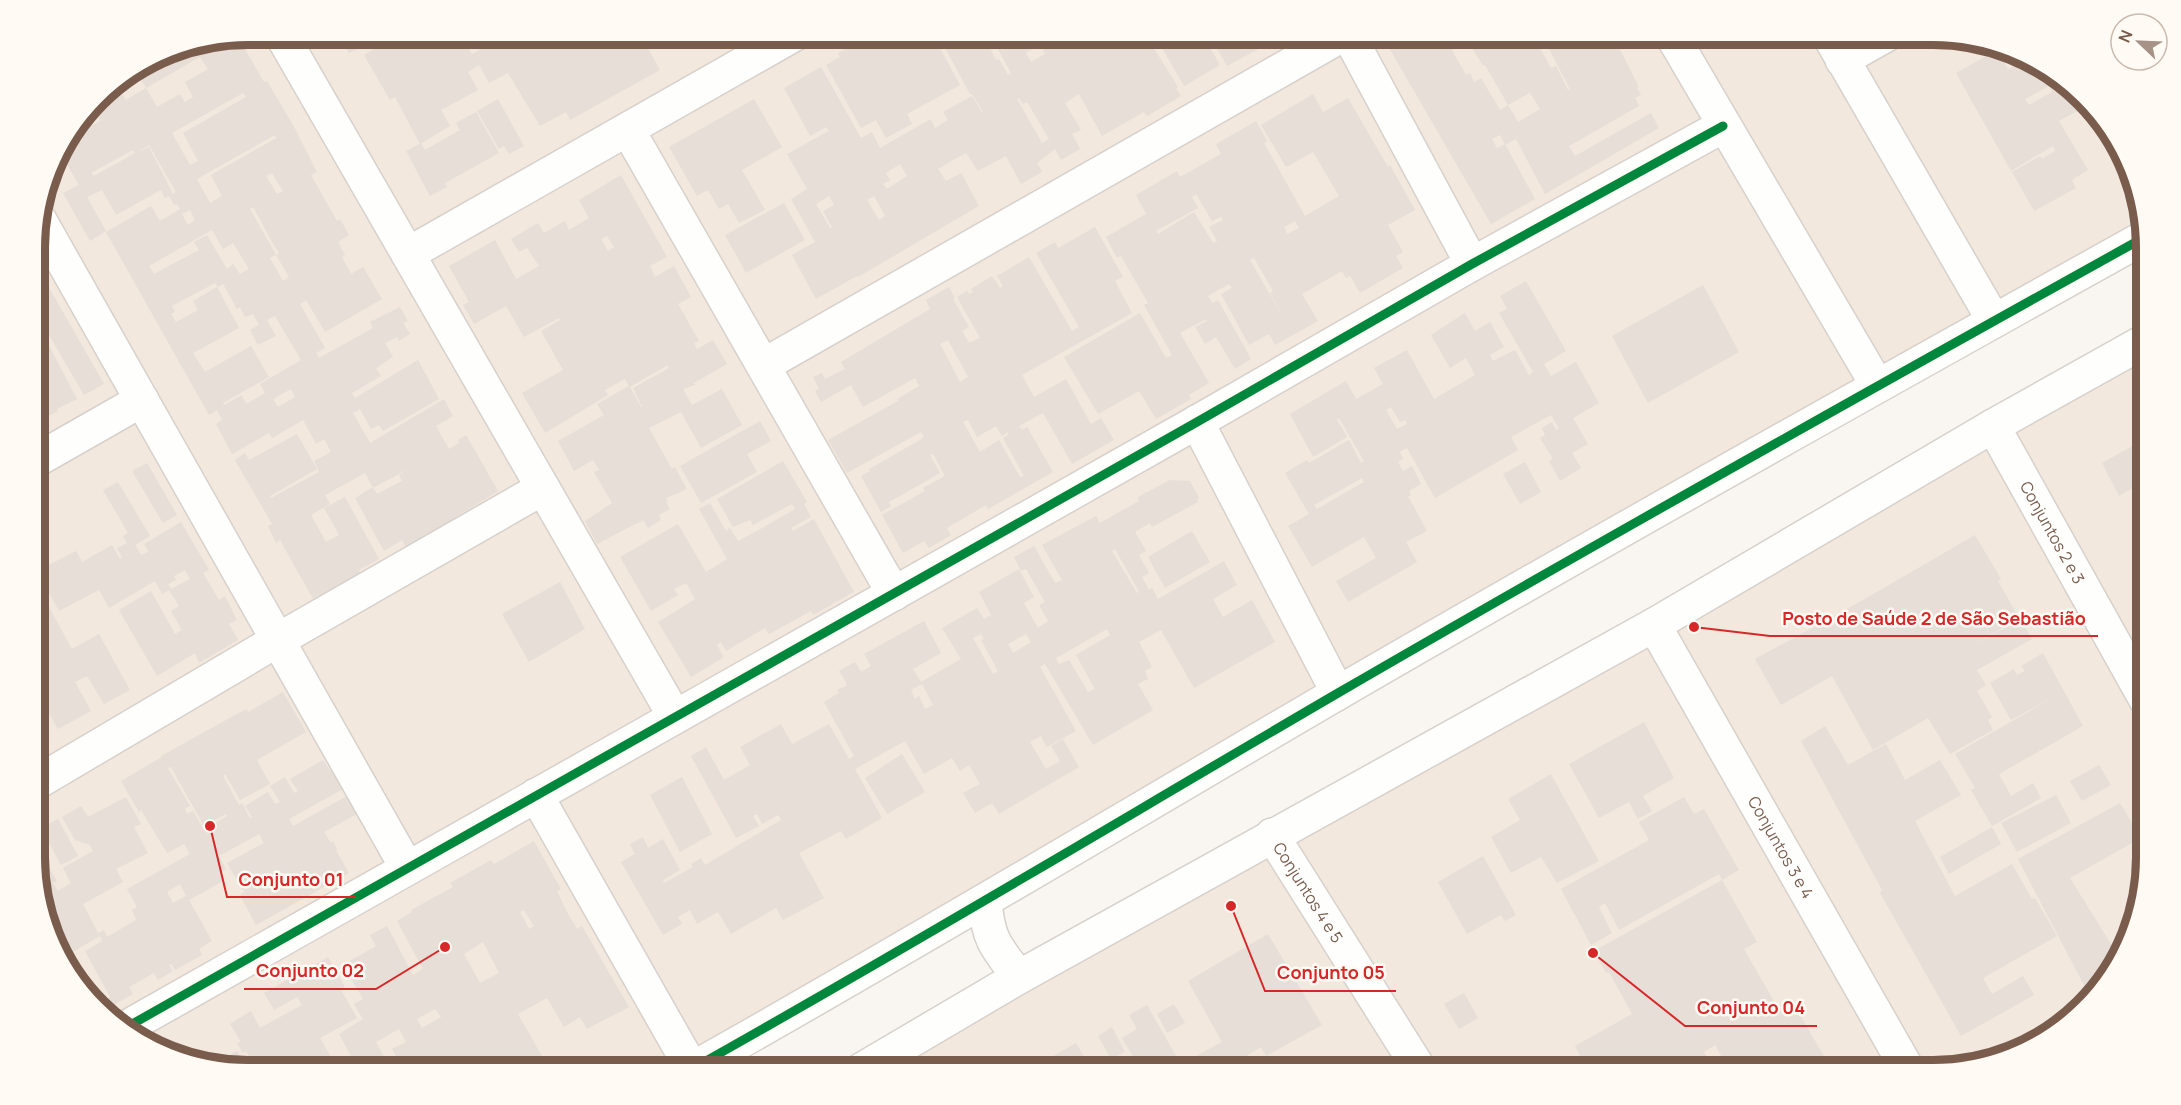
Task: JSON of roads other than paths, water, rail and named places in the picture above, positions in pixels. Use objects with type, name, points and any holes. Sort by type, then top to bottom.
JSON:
[{"type":"street","points":[[287,45],[675,717]]},
{"type":"street","points":[[408,254],[776,45]]},
{"type":"street","points":[[764,365],[1327,45]]},
{"type":"street","points":[[1352,45],[1472,264]]},
{"type":"street","points":[[1677,45],[1877,385]]},
{"type":"street","points":[[1835,47],[1994,321]]},
{"type":"street","points":[[133,1024],[894,594],[1472,264],[1723,126]]},
{"type":"street","points":[[628,130],[894,594]]},
{"type":"street","points":[[46,231],[407,868]]},
{"type":"street","points":[[708,1060],[985,901],[1338,693],[1877,385],[2136,242]]},
{"type":"street","points":[[888,1060],[1019,976],[1654,626],[1993,426],[2136,346]]},
{"type":"street","points":[[45,455],[142,400]]},
{"type":"street","points":[[1197,422],[1338,693]]},
{"type":"street","name":"Conjuntos 2 e 3","points":[[1993,426],[2136,682]]},
{"type":"street","points":[[45,778],[278,640],[543,488]]},
{"type":"street","name":"Conjuntos 3 e 4","points":[[1654,626],[1902,1060]]},
{"type":"street","points":[[536,795],[685,1060]]},
{"type":"street","name":"Conjuntos 4 e 5","points":[[1272,836],[1414,1060]]},
{"type":"street","points":[[985,901],[987,927],[996,948],[1019,976]]},
{"type":"place","name":"Posto de Saúde 2 de São Sebastião","points":[[1694,627]]},
{"type":"place","name":"Conjunto 01","points":[[210,826]]},
{"type":"place","name":"Conjunto 05","points":[[1231,906]]},
{"type":"place","name":"Conjunto 02","points":[[445,947]]},
{"type":"place","name":"Conjunto 04","points":[[1593,953]]}]
